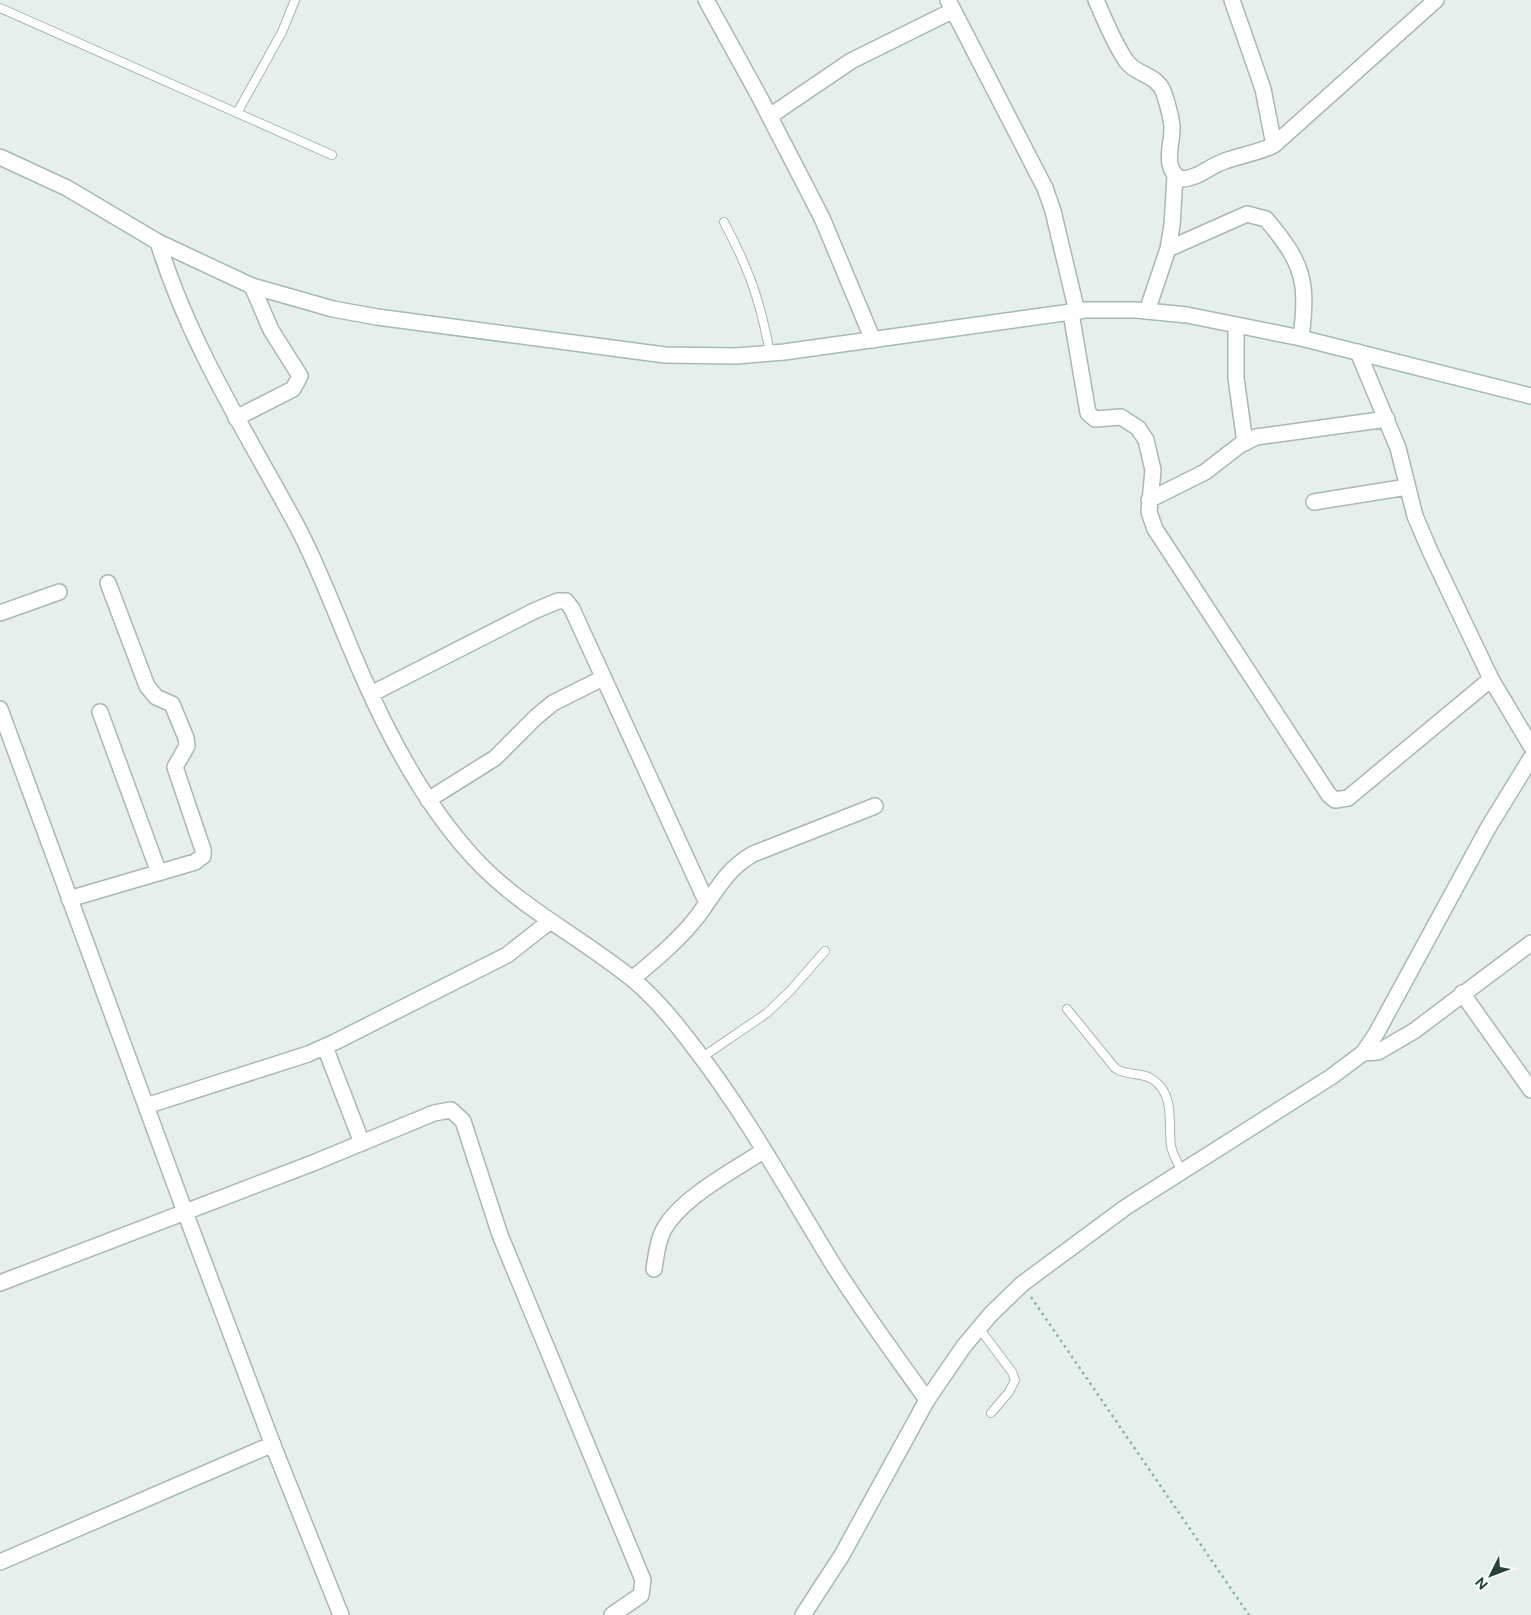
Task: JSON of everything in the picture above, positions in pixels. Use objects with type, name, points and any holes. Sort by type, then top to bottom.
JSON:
[{"type":"street","points":[[706,0],[770,116],[822,218],[873,340]]},
{"type":"street","points":[[1096,0],[1127,61],[1139,72],[1152,77],[1163,91],[1172,128],[1169,160],[1175,176],[1172,225],[1168,249],[1147,311]]},
{"type":"street","points":[[1232,0],[1263,89],[1274,145]]},
{"type":"street","points":[[1175,176],[1188,179],[1224,161],[1256,154],[1274,145],[1436,0]]},
{"type":"street","points":[[770,116],[851,61],[950,5],[1045,188],[1054,211],[1074,312],[1088,413],[1095,419],[1121,417],[1138,428],[1146,440],[1154,470],[1149,512],[1160,536],[1324,788],[1335,800],[1348,798],[1491,679]]},
{"type":"street","points":[[0,157],[67,188],[158,242],[252,286],[333,309],[377,317],[644,353],[736,356],[873,340],[1074,312],[1147,311],[1188,316],[1302,338],[1531,396]]},
{"type":"street","points":[[1168,249],[1247,214],[1258,215],[1266,219],[1300,269],[1305,288],[1302,338]]},
{"type":"street","points":[[158,242],[167,272],[236,418],[298,528],[321,575],[371,694],[399,751],[428,800],[473,857],[512,895],[632,979],[662,1009],[701,1058],[763,1151],[838,1272],[927,1400]]},
{"type":"street","points":[[236,418],[293,388],[300,376],[271,330],[252,286]]},
{"type":"street","points":[[1236,325],[1236,378],[1246,443]]},
{"type":"street","points":[[1358,352],[1398,448],[1415,516],[1430,551],[1491,679],[1531,746]]},
{"type":"street","points":[[1149,500],[1205,472],[1246,443],[1269,433],[1387,419]]},
{"type":"street","points":[[1314,502],[1407,487]]},
{"type":"street","points":[[69,899],[195,862],[203,856],[203,850],[175,768],[187,746],[186,738],[172,704],[156,697],[148,686],[108,583]]},
{"type":"street","points":[[0,612],[59,592]]},
{"type":"street","points":[[371,694],[534,611],[566,600],[572,609],[707,903]]},
{"type":"street","points":[[428,800],[494,758],[536,717],[554,703],[603,678]]},
{"type":"street","points":[[0,710],[185,1212],[231,1329],[273,1444],[341,1615]]},
{"type":"street","points":[[100,712],[159,873]]},
{"type":"street","points":[[803,1615],[842,1556],[927,1400],[979,1328],[1022,1284],[1095,1228],[1331,1077],[1359,1057],[1376,1034],[1488,828],[1531,758]]},
{"type":"street","points":[[632,979],[675,941],[737,864],[753,854],[875,806]]},
{"type":"street","points":[[146,1106],[325,1047],[484,968],[507,955],[549,922]]},
{"type":"street","points":[[1359,1057],[1378,1052],[1432,1018],[1462,993],[1531,943]]},
{"type":"street","points":[[1462,993],[1531,1090]]},
{"type":"street","points":[[325,1047],[362,1143]]},
{"type":"street","points":[[0,1283],[444,1110],[456,1113],[463,1121],[500,1235],[643,1580],[640,1595],[616,1614]]},
{"type":"street","points":[[654,1269],[663,1232],[672,1217],[686,1204],[763,1151]]},
{"type":"street","points":[[0,1562],[273,1444]]},
{"type":"lane","points":[[237,113],[277,41],[295,0]]},
{"type":"lane","points":[[0,8],[332,156]]},
{"type":"lane","points":[[724,222],[744,260],[754,286],[761,308],[770,353]]},
{"type":"lane","points":[[701,1058],[767,1013],[790,992],[825,951]]},
{"type":"lane","points":[[1067,1009],[1115,1068],[1120,1072],[1147,1076],[1156,1081],[1166,1092],[1169,1104],[1172,1147],[1182,1172]]},
{"type":"lane","points":[[979,1328],[1012,1372],[1014,1380],[1009,1392],[991,1413]]},
{"type":"path","points":[[1022,1284],[1249,1615]]}]
